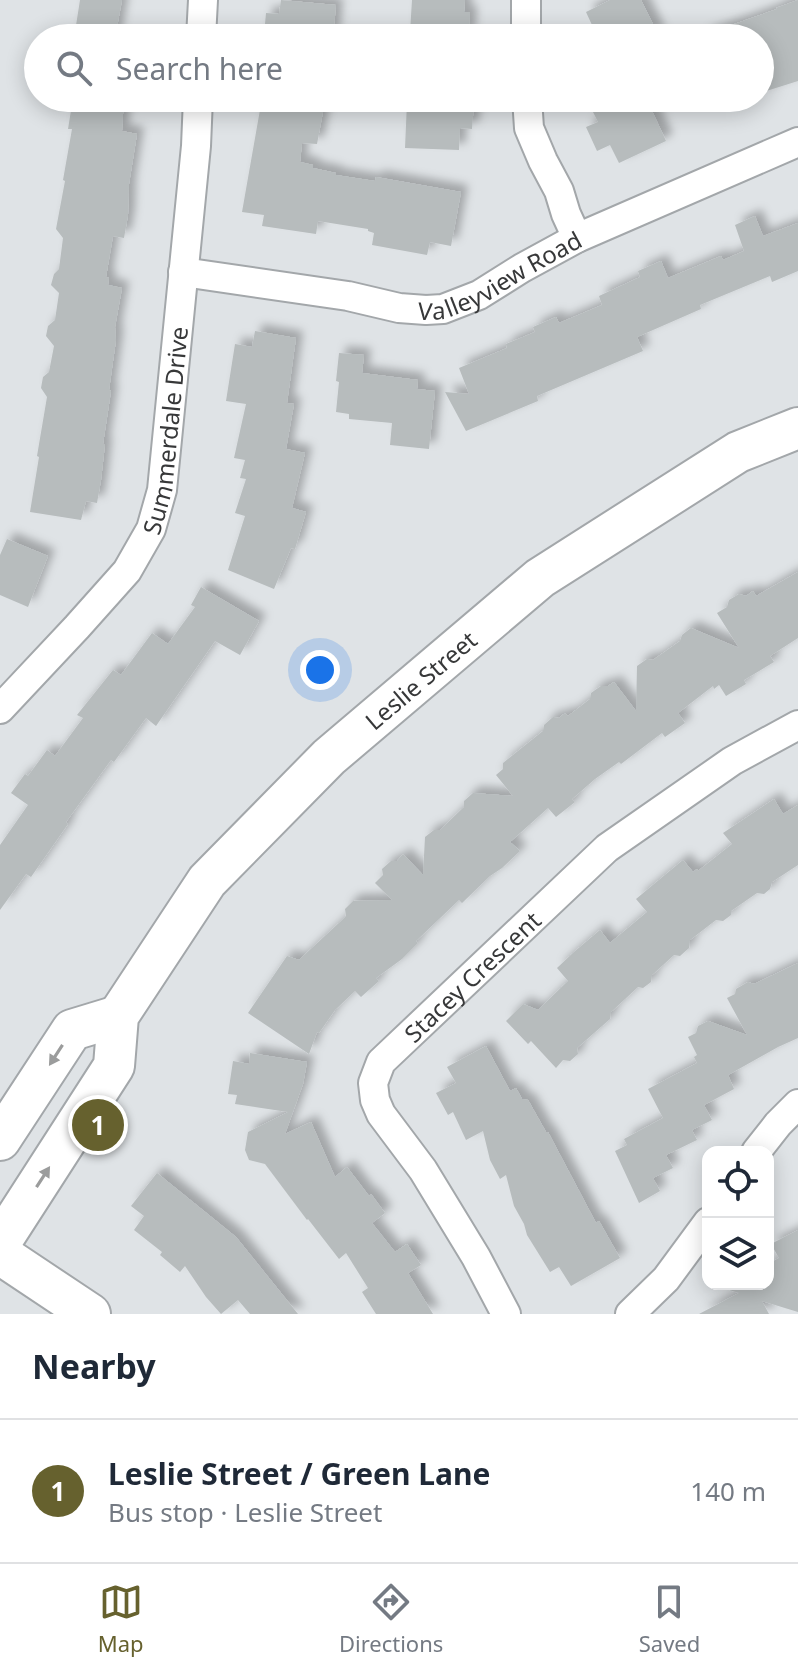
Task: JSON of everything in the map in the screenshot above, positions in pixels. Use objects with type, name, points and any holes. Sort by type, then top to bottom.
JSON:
[{"type":"main road","name":"Leslie Street","points":[[0,1243],[114,1066],[118,1016],[207,881],[329,757],[540,578],[738,452],[798,428]]},
{"type":"main road","points":[[0,1140],[72,1030],[118,1016]]},
{"type":"main road","points":[[0,1254],[90,1314]]},
{"type":"street","points":[[202,24],[203,0]]},
{"type":"street","points":[[526,0],[526,24]]},
{"type":"street","name":"Summerdale Drive","points":[[0,709],[127,571],[151,529],[162,490],[197,112]]},
{"type":"street","points":[[528,112],[529,128],[577,238]]},
{"type":"street","name":"Valleyview Road","points":[[183,272],[348,296],[399,308],[443,309],[479,295],[577,238],[798,142]]},
{"type":"street","name":"Stacey Crescent","points":[[506,1314],[476,1257],[423,1170],[381,1114],[373,1083],[381,1062],[607,848],[732,761],[798,725]]},
{"type":"street","points":[[761,1146],[798,1104]]},
{"type":"street","points":[[630,1314],[666,1279],[702,1230]]},
{"type":"building","points":[[80,0],[122,0],[118,24],[76,24]]},
{"type":"building","points":[[281,0],[336,5],[334,24],[265,24],[266,13],[279,14]]},
{"type":"building","points":[[412,0],[465,0],[464,12],[470,12],[470,24],[410,24]]},
{"type":"building","points":[[610,0],[641,0],[653,24],[592,24],[586,12]]},
{"type":"building","points":[[798,0],[798,81],[774,89],[774,24],[734,24]]},
{"type":"building","points":[[71,112],[123,112],[122,131],[137,134],[124,238],[113,236],[106,277],[109,278],[108,285],[122,288],[115,327],[101,480],[97,503],[86,501],[81,520],[30,512],[47,397],[41,388],[43,377],[49,372],[54,346],[46,336],[48,326],[55,320],[59,293],[51,285],[59,269],[63,238],[56,229],[72,129],[68,129]]},
{"type":"building","points":[[260,112],[323,112],[317,144],[302,143],[300,162],[313,165],[313,168],[336,175],[375,181],[376,177],[461,192],[451,246],[430,242],[427,255],[372,245],[374,233],[368,229],[318,221],[316,234],[262,226],[264,215],[242,212]]},
{"type":"building","points":[[407,112],[473,112],[472,129],[460,128],[459,150],[405,148]]},
{"type":"building","points":[[593,112],[653,112],[666,141],[619,163],[610,145],[597,151],[586,127],[598,122]]},
{"type":"building","points":[[755,216],[763,236],[798,223],[798,271],[772,282],[770,276],[700,305],[701,309],[637,337],[643,351],[537,396],[538,401],[466,431],[445,392],[469,394],[459,368],[507,348],[506,344],[535,332],[533,327],[556,317],[559,323],[602,305],[599,296],[640,277],[638,271],[661,261],[668,278],[721,256],[723,260],[744,251],[735,225]]},
{"type":"building","points":[[255,331],[296,338],[287,403],[294,404],[286,449],[305,453],[292,508],[306,512],[295,549],[291,548],[274,589],[228,570],[245,516],[235,513],[246,479],[240,478],[245,460],[234,458],[246,404],[226,401],[235,344],[252,347]]},
{"type":"building","points":[[339,353],[364,355],[362,373],[418,380],[417,389],[435,391],[429,449],[390,445],[392,423],[349,419],[349,414],[336,412]]},
{"type":"building","points":[[7,539],[48,556],[28,607],[0,595],[0,555]]},
{"type":"building","points":[[798,572],[798,638],[770,656],[774,662],[744,680],[746,684],[726,696],[719,685],[714,689],[713,686],[678,713],[685,723],[665,737],[662,733],[595,779],[572,799],[575,802],[556,817],[548,808],[510,842],[520,851],[462,903],[459,900],[416,941],[418,943],[402,959],[376,978],[379,981],[361,997],[355,991],[335,1010],[317,1032],[309,1054],[248,1013],[287,956],[299,960],[346,916],[345,909],[353,901],[392,900],[375,883],[383,875],[382,869],[391,861],[397,861],[403,854],[423,875],[425,837],[434,830],[440,830],[464,807],[464,801],[473,793],[513,796],[496,775],[503,769],[503,763],[543,731],[544,725],[553,717],[559,718],[565,713],[568,716],[590,699],[591,693],[614,682],[636,711],[637,666],[647,659],[653,660],[680,641],[691,628],[739,648],[717,613],[739,594],[746,596],[753,591],[756,596]]},
{"type":"building","points":[[201,587],[259,621],[240,655],[215,641],[156,726],[146,718],[66,822],[68,824],[31,877],[26,874],[0,910],[0,845],[28,805],[11,793],[47,750],[55,756],[83,718],[77,715],[113,670],[121,675],[152,633],[168,644],[195,607],[191,605]]},
{"type":"building","points":[[774,799],[783,814],[798,805],[798,865],[772,882],[764,894],[757,893],[731,911],[731,915],[723,921],[716,920],[690,940],[689,948],[680,956],[674,955],[652,975],[651,982],[643,988],[638,987],[611,1012],[610,1019],[577,1048],[578,1054],[570,1061],[563,1060],[556,1068],[531,1041],[528,1044],[506,1021],[523,1004],[538,1010],[568,981],[557,968],[574,952],[600,930],[610,943],[647,912],[636,899],[683,860],[693,872],[698,871],[732,844],[723,833]]},
{"type":"building","points":[[798,963],[798,1038],[728,1075],[734,1089],[704,1105],[712,1120],[692,1130],[697,1140],[666,1155],[673,1168],[653,1178],[660,1191],[639,1203],[615,1151],[627,1145],[624,1139],[663,1118],[648,1089],[697,1063],[694,1057],[697,1055],[688,1037],[696,1033],[698,1026],[708,1021],[747,1035],[727,998],[748,982],[754,984]]},
{"type":"building","points":[[486,1046],[510,1091],[516,1088],[522,1099],[528,1100],[596,1223],[599,1221],[620,1258],[571,1286],[559,1267],[550,1272],[527,1235],[514,1206],[506,1175],[500,1179],[490,1160],[483,1131],[466,1140],[453,1112],[448,1115],[436,1093],[456,1083],[447,1067]]},
{"type":"building","points":[[250,1053],[307,1062],[303,1084],[285,1134],[311,1122],[335,1177],[347,1167],[369,1196],[371,1194],[385,1213],[372,1223],[395,1252],[407,1244],[421,1265],[408,1273],[433,1314],[376,1314],[362,1292],[368,1288],[346,1253],[339,1259],[265,1164],[249,1160],[245,1150],[248,1132],[288,1112],[235,1104],[237,1095],[228,1094],[233,1061],[249,1064]]},
{"type":"building","points":[[157,1173],[236,1237],[298,1314],[250,1314],[238,1300],[221,1314],[185,1266],[180,1272],[160,1255],[162,1252],[134,1230],[144,1216],[131,1206]]},
{"type":"building","points":[[798,1230],[798,1312],[762,1301],[769,1314],[699,1314],[739,1293],[729,1290],[774,1290],[774,1261],[779,1258],[774,1242]]},
{"type":"place","name":"Leslie Street / Green Lane","points":[[98,1125]]}]
